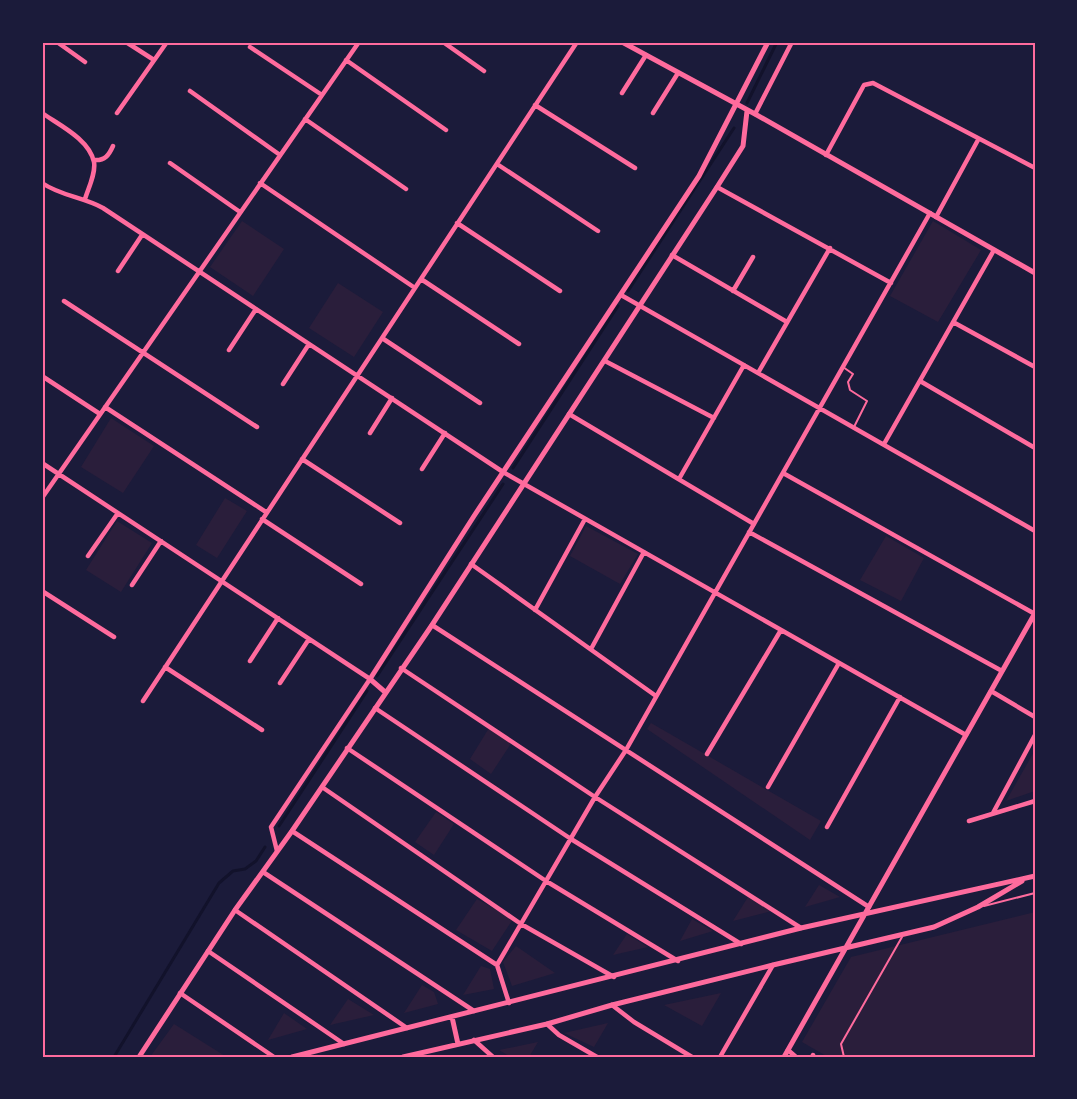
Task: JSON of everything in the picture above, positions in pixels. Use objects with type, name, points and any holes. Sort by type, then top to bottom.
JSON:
[{"type":"street","points":[[57,42],[85,62]]},
{"type":"street","points":[[126,42],[154,60]]},
{"type":"street","points":[[117,113],[167,42]]},
{"type":"street","points":[[42,498],[359,42]]},
{"type":"street","points":[[443,42],[484,71]]},
{"type":"street","points":[[143,700],[577,42]]},
{"type":"street","points":[[622,42],[755,114],[1035,273]]},
{"type":"street","points":[[277,851],[271,826],[370,679],[503,472],[699,176],[768,42]]},
{"type":"street","points":[[755,114],[792,42]]},
{"type":"street","points":[[250,47],[322,95]]},
{"type":"street","points":[[622,93],[646,55]]},
{"type":"street","points":[[346,60],[446,130]]},
{"type":"street","points":[[653,112],[678,73]]},
{"type":"street","points":[[826,155],[864,85],[868,82],[1035,168]]},
{"type":"street","points":[[190,91],[280,155]]},
{"type":"street","points":[[535,105],[635,168]]},
{"type":"street","points":[[139,1057],[235,910],[292,831],[346,748],[432,625],[717,187],[742,146],[747,111]]},
{"type":"street","points":[[42,113],[74,135],[94,160],[85,199]]},
{"type":"street","points":[[305,119],[406,189]]},
{"type":"street","points":[[497,965],[595,797],[626,750],[891,283],[978,140]]},
{"type":"street","points":[[94,160],[106,158],[114,146]]},
{"type":"street","points":[[170,163],[240,212]]},
{"type":"street","points":[[496,164],[598,231]]},
{"type":"street","points":[[42,183],[57,192],[85,199],[103,208],[523,484],[966,735]]},
{"type":"street","points":[[260,183],[415,288]]},
{"type":"street","points":[[717,187],[891,283]]},
{"type":"street","points":[[457,223],[560,291]]},
{"type":"street","points":[[118,271],[142,235]]},
{"type":"street","points":[[758,373],[830,248]]},
{"type":"street","points":[[884,444],[994,250]]},
{"type":"street","points":[[672,255],[787,322]]},
{"type":"street","points":[[733,291],[753,257]]},
{"type":"street","points":[[421,279],[519,344]]},
{"type":"street","points":[[621,295],[1035,531]]},
{"type":"street","points":[[64,302],[257,427]]},
{"type":"street","points":[[229,350],[256,309]]},
{"type":"street","points":[[953,322],[1035,367]]},
{"type":"street","points":[[382,338],[480,403]]},
{"type":"street","points":[[283,384],[309,344]]},
{"type":"street","points":[[605,361],[714,418]]},
{"type":"street","points":[[679,479],[744,365]]},
{"type":"street","points":[[42,376],[100,414]]},
{"type":"street","points":[[920,381],[1034,445]]},
{"type":"street","points":[[370,433],[392,398]]},
{"type":"street","points":[[105,407],[266,512]]},
{"type":"street","points":[[569,414],[754,524]]},
{"type":"street","points":[[422,469],[445,434]]},
{"type":"street","points":[[302,459],[400,523]]},
{"type":"street","points":[[42,463],[370,679],[385,692]]},
{"type":"street","points":[[783,473],[1035,614],[784,1057]]},
{"type":"street","points":[[88,556],[118,513]]},
{"type":"street","points":[[262,519],[361,584]]},
{"type":"street","points":[[535,610],[585,519]]},
{"type":"street","points":[[749,532],[1002,671]]},
{"type":"street","points":[[132,585],[161,541]]},
{"type":"street","points":[[591,649],[644,552]]},
{"type":"street","points":[[471,564],[656,696]]},
{"type":"street","points":[[42,591],[114,637]]},
{"type":"street","points":[[250,661],[278,618]]},
{"type":"street","points":[[432,625],[869,907]]},
{"type":"street","points":[[707,754],[781,630]]},
{"type":"street","points":[[280,683],[309,639]]},
{"type":"street","points":[[768,788],[839,663]]},
{"type":"street","points":[[165,667],[262,730]]},
{"type":"street","points":[[401,668],[595,797],[801,928]]},
{"type":"street","points":[[991,692],[1035,717]]},
{"type":"street","points":[[826,827],[900,697]]},
{"type":"street","points":[[375,708],[571,839],[742,944]]},
{"type":"street","points":[[993,813],[1035,735]]},
{"type":"street","points":[[346,748],[546,881],[678,961]]},
{"type":"street","points":[[322,787],[521,924],[614,977]]},
{"type":"street","points":[[969,821],[1035,801]]},
{"type":"street","points":[[292,831],[497,965],[509,1003]]},
{"type":"street","points":[[263,872],[474,1012]]},
{"type":"street","points":[[292,1057],[801,928],[1035,876]]},
{"type":"street","points":[[403,1057],[547,1024],[612,1005],[934,927],[978,907],[1026,878]]},
{"type":"street","points":[[235,910],[407,1028]]},
{"type":"street","points":[[208,951],[344,1044]]},
{"type":"street","points":[[720,1057],[773,965]]},
{"type":"street","points":[[180,993],[274,1057]]},
{"type":"street","points":[[612,1005],[634,1022],[692,1057]]},
{"type":"street","points":[[452,1017],[458,1044]]},
{"type":"street","points":[[547,1024],[559,1035],[597,1057]]},
{"type":"street","points":[[474,1040],[494,1057]]},
{"type":"street","points":[[788,1050],[795,1057]]},
{"type":"lane","points":[[843,367],[853,374],[848,382],[850,390],[867,401],[854,427]]},
{"type":"lane","points":[[978,907],[1035,893]]},
{"type":"lane","points":[[844,1057],[841,1044],[903,934]]},
{"type":"shaded area","points":[[242,221],[284,249],[253,296],[210,267]]},
{"type":"shaded area","points":[[933,221],[981,250],[938,322],[890,296]]},
{"type":"shaded area","points":[[338,283],[383,312],[354,357],[309,328]]},
{"type":"shaded area","points":[[111,418],[154,446],[123,493],[81,467]]},
{"type":"shaded area","points":[[225,498],[247,511],[217,558],[196,545]]},
{"type":"shaded area","points":[[117,521],[152,543],[121,592],[86,570]]},
{"type":"shaded area","points":[[586,526],[638,554],[620,584],[570,556]]},
{"type":"shaded area","points":[[886,536],[924,558],[901,601],[860,580]]},
{"type":"shaded area","points":[[651,723],[821,821],[810,840],[647,729]]},
{"type":"shaded area","points":[[489,728],[512,742],[491,774],[470,759]]},
{"type":"shaded area","points":[[1035,750],[1035,791],[1006,801]]},
{"type":"shaded area","points":[[436,812],[454,824],[434,855],[415,842]]},
{"type":"shaded area","points":[[819,885],[840,897],[805,907]]},
{"type":"shaded area","points":[[748,897],[772,911],[733,921]]},
{"type":"shaded area","points":[[477,899],[513,919],[492,951],[456,930]]},
{"type":"shaded area","points":[[1035,912],[1035,1057],[828,1057],[802,1042],[851,957]]},
{"type":"shaded area","points":[[692,919],[713,931],[680,941]]},
{"type":"shaded area","points":[[627,934],[648,947],[613,955]]},
{"type":"shaded area","points":[[516,946],[555,973],[512,986],[503,962]]},
{"type":"shaded area","points":[[481,966],[490,969],[494,989],[463,995]]},
{"type":"shaded area","points":[[422,985],[434,992],[438,1004],[404,1013]]},
{"type":"shaded area","points":[[721,993],[702,1026],[664,1005]]},
{"type":"shaded area","points":[[348,999],[374,1015],[330,1025]]},
{"type":"shaded area","points":[[284,1013],[307,1029],[268,1040]]},
{"type":"shaded area","points":[[608,1023],[594,1047],[564,1033]]},
{"type":"shaded area","points":[[174,1024],[225,1056],[150,1057]]},
{"type":"shaded area","points":[[538,1042],[529,1057],[511,1057],[499,1050]]},
{"type":"waterway","points":[[747,103],[777,42]]},
{"type":"waterway","points":[[628,291],[734,128]]},
{"type":"waterway","points":[[513,468],[618,306]]},
{"type":"waterway","points":[[377,676],[503,484]]},
{"type":"waterway","points":[[279,826],[367,691]]},
{"type":"waterway","points":[[114,1057],[219,883],[233,871],[245,869],[256,861],[265,847]]}]
